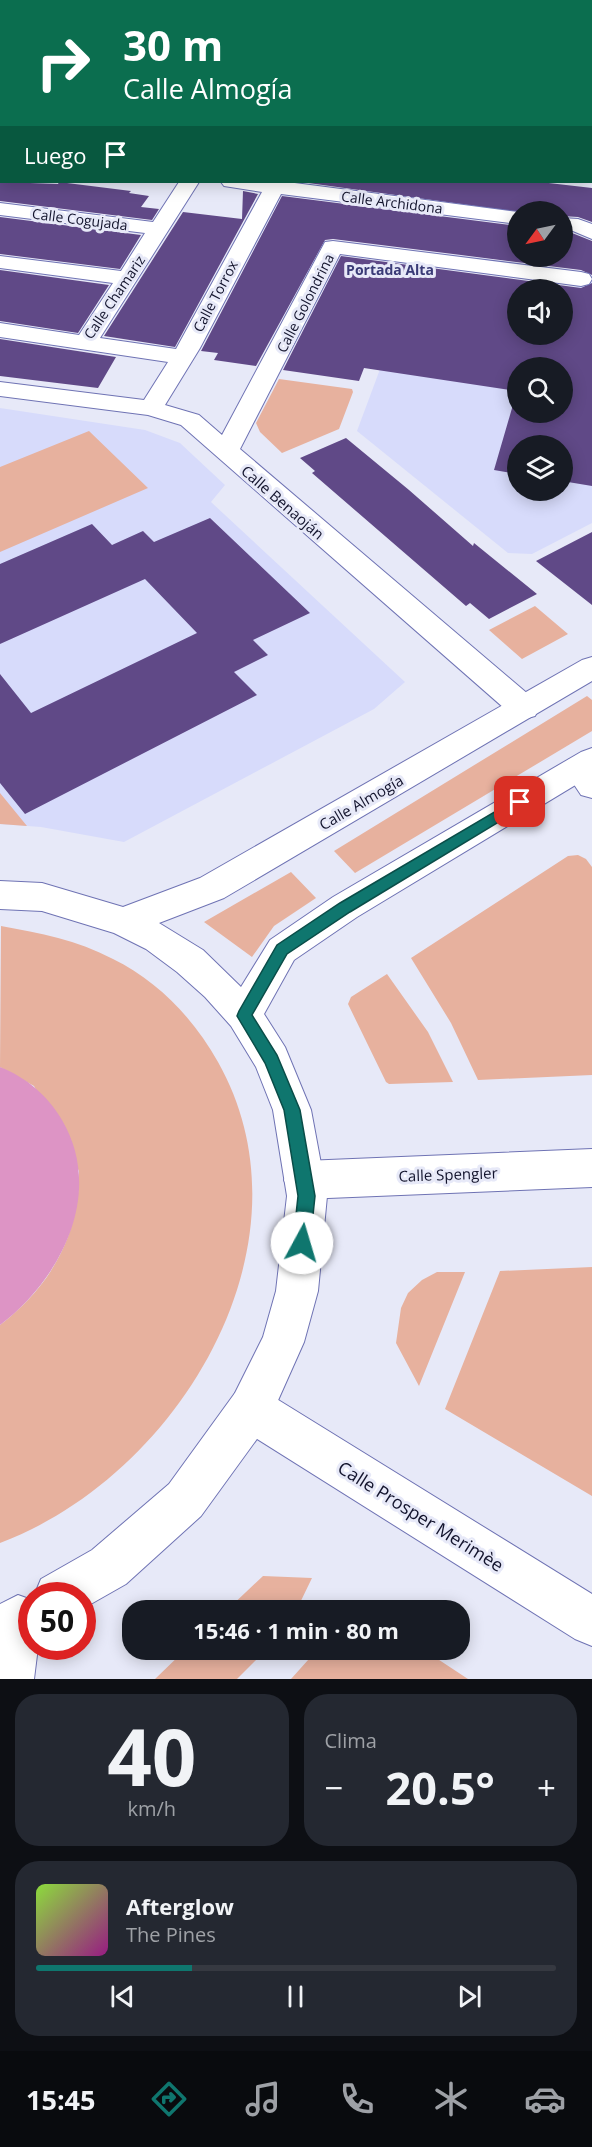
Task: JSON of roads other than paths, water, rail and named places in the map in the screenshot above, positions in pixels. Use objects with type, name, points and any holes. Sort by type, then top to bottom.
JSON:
[{"type":"street","name":"Calle Chamariz","points":[[0,330],[85,343],[188,183]]},
{"type":"street","name":"Calle Archidona","points":[[253,183],[275,184],[507,216]]},
{"type":"street","name":"Calle Torrox","points":[[151,408],[275,184]]},
{"type":"street","name":"Calle Cogujada","points":[[0,209],[160,229]]},
{"type":"street","points":[[573,225],[592,233]]},
{"type":"street","name":"Calle Golondrina","points":[[226,452],[333,247],[581,279]]},
{"type":"street","points":[[0,262],[128,278]]},
{"type":"street","points":[[85,343],[181,357]]},
{"type":"street","name":"Calle Benaoján","points":[[0,389],[151,408],[190,420],[524,708]]},
{"type":"street","name":"Calle Almogía","points":[[124,922],[212,888],[592,667]]},
{"type":"street","points":[[244,1016],[282,950],[345,908],[588,771]]},
{"type":"street","points":[[0,895],[42,897],[124,922],[158,939],[190,961],[218,986],[244,1016],[272,1059],[292,1110],[307,1196],[297,1291],[283,1342],[251,1409],[185,1500],[109,1567],[82,1582]]},
{"type":"street","name":"Calle Spengler","points":[[304,1180],[592,1168]]},
{"type":"street","name":"Calle Prosper Merimèe","points":[[251,1409],[592,1622]]},
{"type":"street","points":[[9,1679],[18,1646]]},
{"type":"district","name":"Portada Alta","points":[[390,269]]}]
